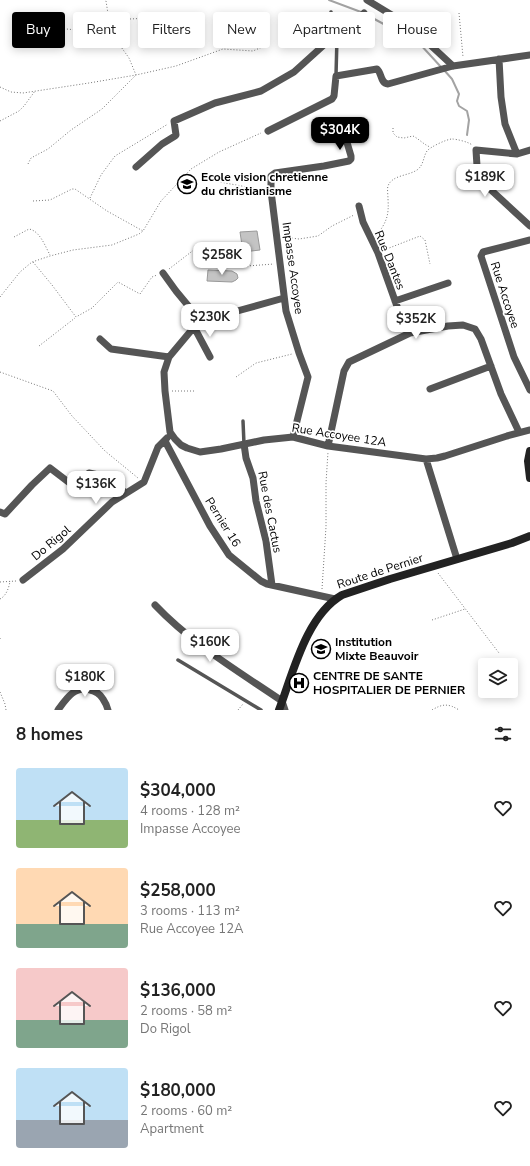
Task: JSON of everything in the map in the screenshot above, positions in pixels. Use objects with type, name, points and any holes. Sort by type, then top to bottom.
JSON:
[{"type":"street","points":[[367,0],[412,28],[453,66]]},
{"type":"street","points":[[136,167],[162,144],[176,135],[174,121],[215,104],[261,91],[294,72],[321,48]]},
{"type":"street","points":[[268,131],[332,99],[334,96],[336,76],[377,69],[379,70],[383,82],[388,84],[453,66],[530,55]]},
{"type":"street","points":[[500,59],[501,97],[506,124],[517,154]]},
{"type":"street","name":"Impasse Accoyee","points":[[293,437],[308,377],[286,311],[271,191],[271,176],[275,172],[324,166],[349,161],[351,159],[343,129]]},
{"type":"street","points":[[530,150],[517,154],[476,150],[477,166],[491,190],[530,226]]},
{"type":"street","name":"Rue Dantes","points":[[359,210],[378,253],[395,301],[410,334]]},
{"type":"street","name":"Rue Accoyee","points":[[530,240],[483,252],[481,256],[514,357],[530,390]]},
{"type":"street","points":[[163,273],[200,320]]},
{"type":"street","points":[[395,301],[448,283]]},
{"type":"street","points":[[144,482],[158,447],[165,441],[170,432],[164,372],[169,357],[200,320],[217,312],[230,313],[284,298]]},
{"type":"street","points":[[328,446],[344,371],[349,362],[410,334],[448,326],[463,325],[475,329],[481,339],[501,394],[519,432]]},
{"type":"street","points":[[194,327],[210,357]]},
{"type":"street","points":[[100,339],[111,349],[169,357]]},
{"type":"street","points":[[430,389],[491,366]]},
{"type":"street","name":"Rue Accoyee 12A","points":[[170,432],[181,445],[200,452],[264,440],[293,437],[328,446],[426,459],[445,456],[519,432],[530,430]]},
{"type":"street","name":"Pernier 16","points":[[165,441],[210,526],[229,555],[261,581],[272,585],[335,599]]},
{"type":"street","name":"Rue des Cactus","points":[[244,444],[246,458],[253,478],[256,501],[266,541],[272,585]]},
{"type":"street","points":[[530,451],[528,461],[530,478]]},
{"type":"street","points":[[426,459],[457,559]]},
{"type":"street","points":[[0,512],[5,514],[50,468],[71,484],[79,481],[89,473],[103,476],[126,493]]},
{"type":"street","name":"Do Rigol","points":[[23,580],[63,549],[112,502],[144,482]]},
{"type":"street","name":"Route de Pernier","points":[[279,710],[308,635],[328,604],[335,599],[376,583],[512,543],[530,536]]},
{"type":"street","points":[[154,605],[170,621],[194,640],[282,701],[285,710]]},
{"type":"street","points":[[58,710],[73,692],[83,688],[96,692],[102,697],[108,710]]},
{"type":"lane","points":[[336,76],[337,48]]},
{"type":"lane","points":[[243,421],[244,444]]},
{"type":"lane","points":[[178,660],[261,710]]},
{"type":"path","points":[[105,0],[108,12]]},
{"type":"path","points":[[460,13],[464,64]]},
{"type":"path","points":[[122,48],[129,58],[136,75]]},
{"type":"path","points":[[0,86],[11,92],[23,93],[136,75],[176,66],[223,49],[253,51],[260,48]]},
{"type":"path","points":[[28,164],[31,158],[48,149],[71,130],[102,110],[136,75]]},
{"type":"path","points":[[0,121],[24,106],[35,91]]},
{"type":"path","points":[[90,198],[101,175],[115,156],[174,121]]},
{"type":"path","points":[[393,128],[393,133],[397,137],[404,138],[413,136],[430,147]]},
{"type":"path","points":[[0,297],[20,272],[32,262],[73,250],[112,245],[139,234],[143,231],[161,201],[190,169],[219,152],[268,131]]},
{"type":"path","points":[[372,241],[382,229],[388,216],[388,186],[395,178],[418,169],[424,162],[426,152],[430,147],[451,139],[469,142],[476,150]]},
{"type":"path","points":[[208,179],[271,191]]},
{"type":"path","points":[[33,201],[50,200],[72,189],[75,189],[107,211],[143,231]]},
{"type":"path","points":[[277,238],[299,239],[318,236],[332,226],[356,215],[359,210]]},
{"type":"path","points":[[14,237],[29,229],[34,230],[50,256]]},
{"type":"path","points":[[378,253],[420,236],[426,240],[430,264]]},
{"type":"path","points":[[39,346],[76,317],[92,308],[118,282],[140,294],[152,277],[163,273],[196,249],[215,264],[247,266],[280,264]]},
{"type":"path","points":[[32,262],[52,285],[76,317]]},
{"type":"path","points":[[236,377],[256,363],[299,353]]},
{"type":"path","points":[[0,372],[53,391],[72,416],[105,451],[144,482]]},
{"type":"path","points":[[165,391],[195,391]]},
{"type":"path","points":[[322,596],[326,527],[328,446]]},
{"type":"path","points":[[433,566],[499,653]]},
{"type":"path","points":[[0,582],[23,580]]},
{"type":"path","points":[[0,599],[3,598],[8,589],[10,581]]},
{"type":"path","points":[[432,620],[465,609]]},
{"type":"path","points":[[0,692],[6,710]]},
{"type":"path","points":[[238,710],[246,700]]},
{"type":"path","points":[[432,710],[440,705],[452,706],[459,710]]},
{"type":"building","points":[[257,231],[260,250],[243,252],[240,232]]},
{"type":"building","points":[[208,270],[232,271],[237,274],[238,278],[232,282],[207,281]]},
{"type":"waterway","points":[[329,0],[361,12]]},
{"type":"waterway","points":[[375,19],[419,43],[441,67]]},
{"type":"waterway","points":[[444,70],[452,79],[459,94],[457,101],[459,106],[467,111],[469,120],[467,135]]},
{"type":"place","name":"Ecole vision chretienne du christianisme","points":[[187,184]]},
{"type":"place","name":"Institution Mixte Beauvoir","points":[[321,649]]},
{"type":"place","name":"CENTRE DE SANTE HOSPITALIER DE PERNIER","points":[[299,683]]}]
